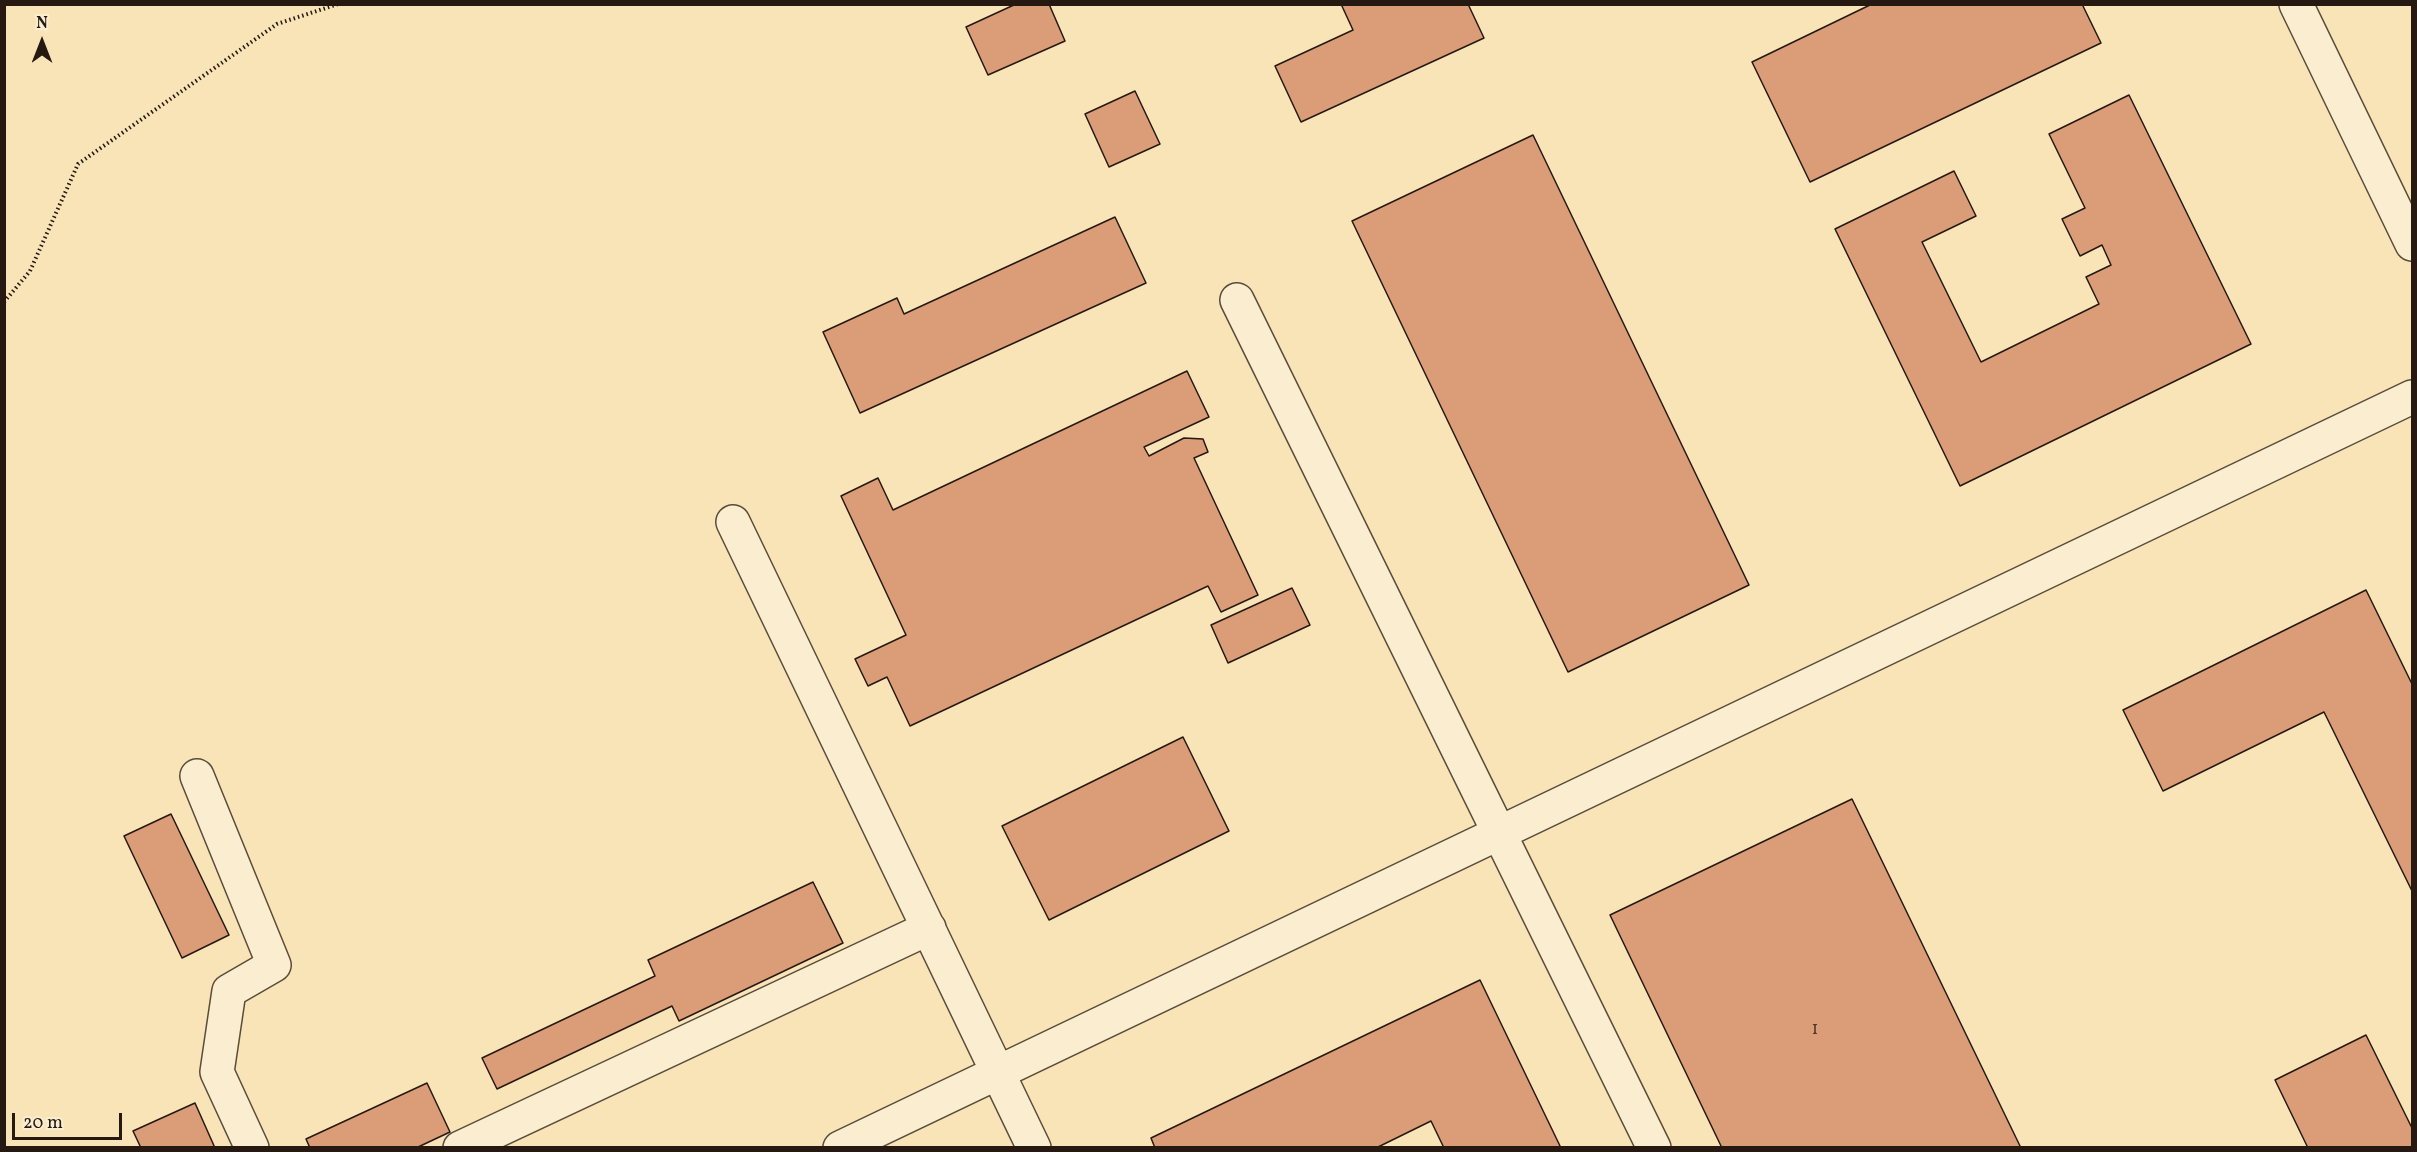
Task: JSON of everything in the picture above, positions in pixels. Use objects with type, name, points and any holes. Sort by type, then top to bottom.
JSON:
[{"type":"lane","points":[[2296,4],[2412,244]]},
{"type":"lane","points":[[1237,300],[1654,1148]]},
{"type":"lane","points":[[840,1148],[2412,397]]},
{"type":"lane","points":[[733,522],[1035,1148]]},
{"type":"lane","points":[[197,776],[274,965],[229,991],[217,1072],[252,1148]]},
{"type":"lane","points":[[460,1148],[928,928]]},
{"type":"path","points":[[4,302],[30,271],[78,164],[278,24],[338,4]]},
{"type":"building","points":[[1016,4],[1049,4],[1065,41],[988,75],[966,27]]},
{"type":"building","points":[[1341,4],[1468,4],[1484,38],[1301,122],[1275,66],[1353,30]]},
{"type":"building","points":[[1872,4],[2082,4],[2101,43],[1810,182],[1752,62]]},
{"type":"building","points":[[1135,91],[1160,144],[1109,167],[1085,114]]},
{"type":"building","points":[[2129,95],[2251,344],[1960,486],[1835,229],[1954,171],[1976,216],[1922,242],[1981,362],[2099,304],[2086,277],[2111,265],[2102,245],[2080,256],[2062,219],[2085,208],[2049,134]]},
{"type":"building","points":[[1533,135],[1749,585],[1568,672],[1352,221]]},
{"type":"building","points":[[1115,217],[1146,283],[860,413],[823,332],[897,298],[904,314]]},
{"type":"building","points":[[1187,371],[1209,417],[1144,447],[1149,456],[1184,438],[1203,439],[1208,452],[1194,458],[1258,595],[1221,612],[1208,586],[910,726],[887,677],[868,686],[855,659],[906,635],[841,496],[878,478],[893,510]]},
{"type":"building","points":[[1292,588],[1310,625],[1228,663],[1211,625]]},
{"type":"building","points":[[2366,590],[2412,684],[2412,891],[2324,712],[2163,791],[2123,710]]},
{"type":"building","points":[[1183,737],[1229,831],[1049,920],[1002,826]]},
{"type":"building","points":[[1852,799],[2021,1148],[1722,1148],[1610,915]]},
{"type":"building","points":[[171,814],[229,935],[182,958],[124,836]]},
{"type":"building","points":[[813,882],[843,943],[679,1021],[672,1006],[497,1089],[482,1058],[655,976],[648,960]]},
{"type":"building","points":[[1480,980],[1561,1148],[1444,1148],[1431,1121],[1376,1148],[1155,1148],[1151,1138]]},
{"type":"building","points":[[2366,1035],[2412,1128],[2412,1148],[2308,1148],[2275,1080]]},
{"type":"building","points":[[427,1083],[450,1132],[416,1148],[310,1148],[306,1139]]},
{"type":"building","points":[[195,1103],[215,1148],[141,1148],[133,1131]]}]
